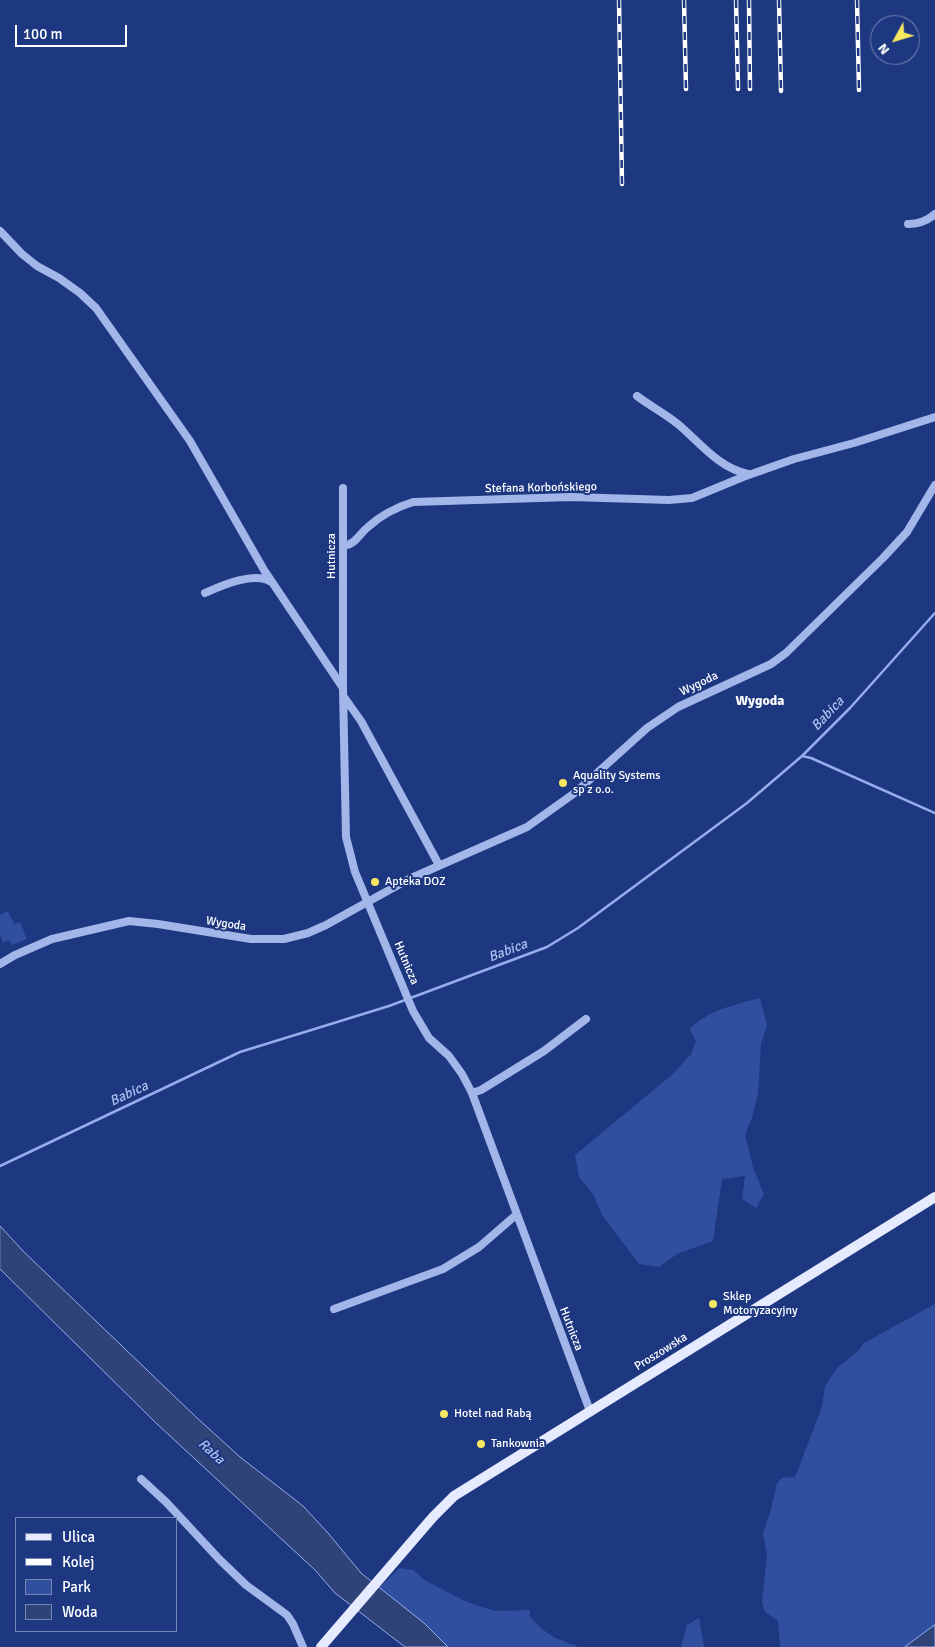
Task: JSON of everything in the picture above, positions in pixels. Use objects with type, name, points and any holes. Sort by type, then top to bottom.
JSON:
[{"type":"main road","name":"Proszowska","points":[[321,1647],[433,1517],[458,1493],[935,1196]]},
{"type":"street","points":[[908,224],[916,224],[935,214]]},
{"type":"street","points":[[0,231],[22,254],[37,266],[59,278],[80,293],[96,308],[190,441],[251,549],[343,688]]},
{"type":"street","points":[[637,396],[677,424],[716,459],[731,469],[750,475]]},
{"type":"street","name":"Stefana Korbońskiego","points":[[344,546],[352,544],[367,527],[398,507],[413,502],[571,497],[669,500],[692,498],[794,459],[854,443],[935,417]]},
{"type":"street","name":"Wygoda","points":[[0,964],[15,955],[52,939],[129,922],[158,924],[251,939],[284,939],[326,925],[367,901],[439,865],[527,827],[576,792],[647,728],[678,707],[771,664],[786,653],[907,532],[935,485]]},
{"type":"street","name":"Hutnicza","points":[[343,488],[343,688],[346,837],[355,872],[413,1010],[429,1038],[449,1056],[462,1074],[472,1093],[590,1411]]},
{"type":"street","points":[[205,593],[230,582],[266,578],[273,583]]},
{"type":"street","points":[[344,697],[361,721],[439,865]]},
{"type":"street","points":[[472,1093],[481,1090],[544,1051],[586,1019]]},
{"type":"street","points":[[334,1309],[443,1269],[478,1247],[516,1215]]},
{"type":"street","points":[[141,1479],[256,1594],[287,1615],[303,1647]]},
{"type":"green space","points":[[8,911],[14,924],[20,922],[27,939],[12,945],[10,940],[3,943],[0,935],[0,915]]},
{"type":"green space","points":[[760,998],[767,1025],[761,1043],[758,1093],[752,1118],[745,1135],[753,1167],[764,1194],[756,1208],[742,1199],[745,1176],[722,1179],[713,1241],[677,1254],[659,1267],[639,1264],[602,1215],[593,1194],[579,1177],[575,1155],[674,1073],[691,1054],[696,1041],[690,1029],[704,1017],[722,1009]]},
{"type":"green space","points":[[935,1304],[935,1625],[905,1647],[780,1647],[778,1621],[764,1611],[762,1600],[767,1556],[763,1533],[777,1483],[782,1478],[795,1477],[822,1407],[825,1386],[837,1368],[860,1349],[864,1343]]},
{"type":"green space","points":[[400,1568],[413,1570],[426,1581],[467,1602],[495,1611],[530,1610],[530,1617],[542,1629],[555,1638],[579,1647],[448,1647],[379,1587]]},
{"type":"green space","points":[[699,1618],[704,1647],[681,1647],[687,1625]]},
{"type":"water","name":"Raba","points":[[0,1226],[24,1252],[196,1417],[240,1457],[303,1506],[361,1573],[424,1623],[448,1647],[405,1647],[335,1593],[315,1570],[156,1423],[0,1269]]},
{"type":"water","points":[[935,1625],[935,1647],[905,1647]]},
{"type":"waterway","name":"Babica","points":[[0,1166],[240,1052],[389,1006],[547,947],[578,928],[747,803],[802,756],[850,708],[935,613]]},
{"type":"waterway","points":[[802,756],[811,758],[935,813]]},
{"type":"railway","points":[[619,0],[622,184]]},
{"type":"railway","points":[[684,0],[686,89]]},
{"type":"railway","points":[[736,0],[738,89]]},
{"type":"railway","points":[[749,0],[750,89]]},
{"type":"railway","points":[[779,0],[781,91]]},
{"type":"railway","points":[[857,0],[859,90]]},
{"type":"place","name":"Aquality Systems sp z o.o.","points":[[563,783]]},
{"type":"place","name":"Apteka DOZ","points":[[375,882]]},
{"type":"place","name":"Sklep Motoryzacyjny","points":[[713,1304]]},
{"type":"place","name":"Hotel nad Rabą","points":[[444,1414]]},
{"type":"place","name":"Tankownia","points":[[481,1444]]},
{"type":"district","name":"Wygoda","points":[[760,701]]}]
